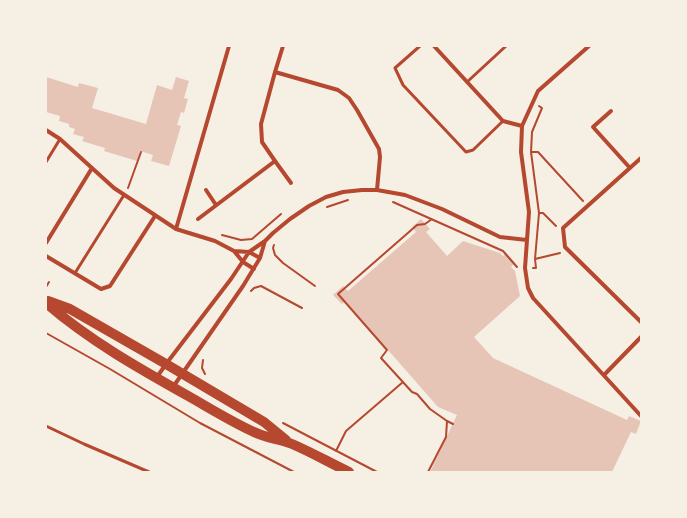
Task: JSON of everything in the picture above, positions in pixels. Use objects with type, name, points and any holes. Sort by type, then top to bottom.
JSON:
[{"type":"main road","points":[[46,301],[70,309],[166,364],[264,422],[291,443]]},
{"type":"main road","points":[[46,301],[64,318],[95,341],[156,379],[229,420],[256,433],[291,443],[349,472]]},
{"type":"street","points":[[176,229],[229,46]]},
{"type":"street","points":[[283,46],[261,124],[262,142],[291,183]]},
{"type":"street","points":[[434,46],[503,121],[522,126]]},
{"type":"street","points":[[589,46],[538,91],[522,126],[521,152],[529,212],[525,268],[528,288],[533,298],[641,416]]},
{"type":"street","points":[[275,72],[338,90],[349,98],[379,149],[380,157],[377,190]]},
{"type":"street","points":[[611,110],[593,127],[630,168]]},
{"type":"street","points":[[46,130],[60,139],[114,188],[155,216],[176,229],[216,241],[234,251],[243,262],[254,268]]},
{"type":"street","points":[[641,158],[563,229],[565,247],[641,322]]},
{"type":"street","points":[[198,219],[275,161]]},
{"type":"street","points":[[46,244],[92,168]]},
{"type":"street","points":[[206,190],[216,205]]},
{"type":"street","points":[[156,379],[231,279],[249,252],[265,241],[290,219],[326,197],[343,192],[362,190],[377,190],[405,195],[442,209],[500,237],[527,240]]},
{"type":"street","points":[[46,256],[101,289],[110,286],[155,216]]},
{"type":"street","points":[[173,388],[243,286],[260,258],[265,241]]},
{"type":"street","points":[[234,251],[249,252],[260,258]]},
{"type":"street","points":[[604,375],[641,338]]},
{"type":"lane","points":[[420,46],[395,68],[403,85],[466,152],[473,150],[503,121]]},
{"type":"lane","points":[[467,82],[506,46]]},
{"type":"lane","points":[[46,162],[60,139]]},
{"type":"lane","points":[[75,273],[124,194]]},
{"type":"lane","points":[[46,426],[149,472]]},
{"type":"path","points":[[388,199],[503,251],[518,268],[536,268],[535,259],[539,213],[531,152],[532,132],[542,108],[533,103]]},
{"type":"path","points":[[124,194],[129,186],[142,152]]},
{"type":"path","points":[[531,152],[538,152],[587,206]]},
{"type":"path","points":[[321,210],[328,206],[348,200]]},
{"type":"path","points":[[539,213],[543,213],[559,229],[563,229]]},
{"type":"path","points":[[218,234],[241,240],[252,239],[281,214]]},
{"type":"path","points":[[432,219],[425,224],[417,224],[338,294],[387,350],[381,358],[412,392],[417,394],[430,409],[453,424]]},
{"type":"path","points":[[275,243],[273,248],[275,255],[283,264],[315,286]]},
{"type":"path","points":[[535,259],[568,250]]},
{"type":"path","points":[[46,287],[49,282]]},
{"type":"path","points":[[249,292],[254,288],[261,286],[302,308]]},
{"type":"path","points":[[46,333],[110,369],[200,423],[294,472]]},
{"type":"path","points":[[203,358],[202,368],[206,375]]},
{"type":"path","points":[[336,451],[346,431],[403,382]]},
{"type":"path","points":[[428,472],[446,437],[447,421]]},
{"type":"path","points":[[283,422],[377,472]]},
{"type":"building","points":[[46,77],[78,87],[79,83],[98,88],[92,108],[146,124],[157,85],[172,90],[176,77],[189,81],[184,98],[188,99],[184,113],[181,112],[177,125],[181,126],[169,166],[151,161],[153,155],[140,151],[137,161],[104,151],[105,148],[82,141],[84,137],[73,134],[75,129],[69,127],[69,124],[59,121],[60,116],[46,112]]},
{"type":"building","points":[[421,219],[430,229],[426,232],[447,256],[463,241],[500,253],[503,256],[506,253],[515,263],[511,267],[515,271],[520,296],[474,337],[493,358],[627,420],[629,416],[641,421],[636,434],[631,432],[612,472],[430,472],[457,415],[438,407],[345,301],[342,304],[333,295],[343,286],[348,291],[416,232],[412,227]]}]
